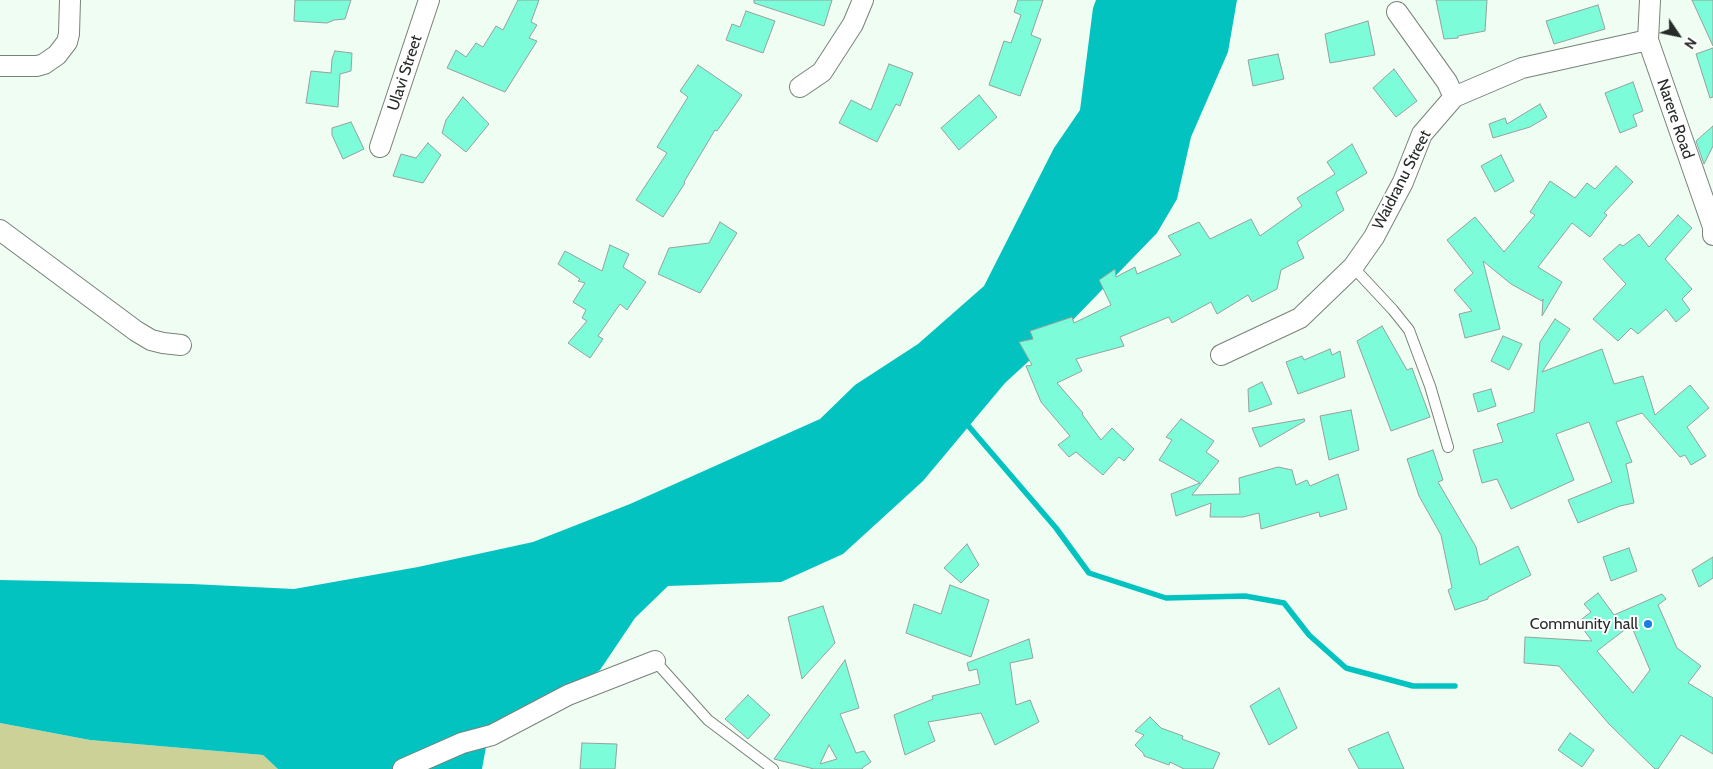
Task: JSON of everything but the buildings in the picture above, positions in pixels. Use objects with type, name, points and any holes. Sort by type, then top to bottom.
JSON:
[{"type":"street","points":[[0,66],[37,66],[57,55],[67,42],[69,34],[70,0]]},
{"type":"street","name":"Ulavi Street","points":[[380,147],[429,0]]},
{"type":"street","points":[[800,87],[822,72],[853,24],[863,0]]},
{"type":"street","name":"Narere Road","points":[[1650,0],[1648,40],[1713,227],[1713,236]]},
{"type":"street","points":[[1397,12],[1448,82],[1454,97],[1522,68],[1648,40]]},
{"type":"street","name":"Waidranu Street","points":[[1221,354],[1300,318],[1353,267],[1374,237],[1403,182],[1422,134],[1454,97]]},
{"type":"street","points":[[0,230],[136,331],[151,340],[181,345]]},
{"type":"street","points":[[403,769],[462,743],[492,735],[568,695],[655,661]]},
{"type":"lane","points":[[1353,267],[1409,330],[1430,386],[1448,447]]},
{"type":"lane","points":[[655,661],[708,720],[773,769]]},
{"type":"green space","points":[[0,723],[90,740],[263,755],[278,769],[0,769]]},
{"type":"water","points":[[1096,0],[1237,0],[1228,52],[1191,137],[1177,199],[1157,233],[1067,326],[1005,383],[923,481],[843,554],[781,582],[668,586],[635,618],[600,670],[546,704],[488,736],[482,769],[278,769],[263,755],[90,740],[0,723],[0,580],[192,584],[294,589],[418,567],[533,542],[630,504],[820,419],[855,385],[918,344],[984,286],[1054,148],[1080,110],[1093,8]]},
{"type":"waterway","points":[[965,422],[1056,528],[1089,573],[1166,598],[1245,596],[1284,603],[1309,635],[1346,668],[1413,686],[1455,686]]},
{"type":"place","name":"Community hall","points":[[1648,624]]}]
